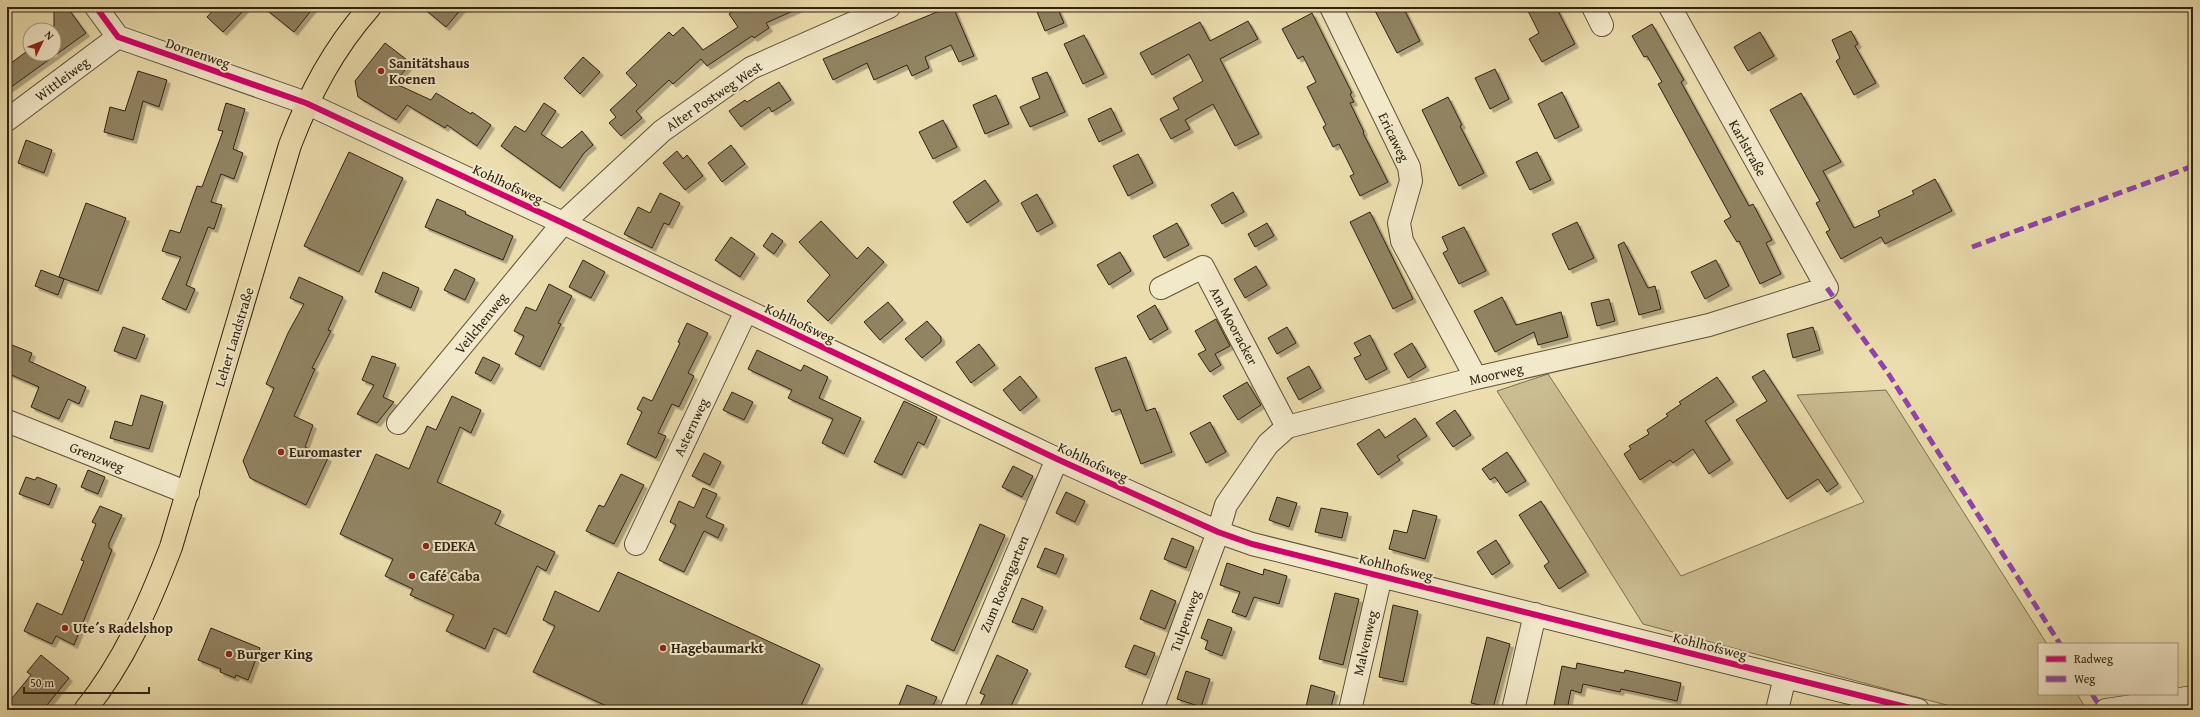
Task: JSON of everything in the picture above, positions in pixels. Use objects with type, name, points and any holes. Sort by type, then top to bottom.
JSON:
[{"type":"main road","name":"Leher Landstraße","points":[[84,710],[110,674],[150,602],[171,547],[290,145],[306,103],[330,60],[370,7]]},
{"type":"street","points":[[96,7],[118,37]]},
{"type":"street","name":"Alter Postweg West","points":[[563,223],[662,131],[751,68],[856,13],[889,7]]},
{"type":"street","name":"Ericaweg","points":[[1331,7],[1409,167],[1411,181],[1399,223],[1402,241],[1476,378]]},
{"type":"street","name":"Karlstraße","points":[[1670,7],[1827,288]]},
{"type":"street","name":"Dornenweg","points":[[118,37],[306,103]]},
{"type":"street","name":"Wittleiweg","points":[[7,120],[118,37]]},
{"type":"street","name":"Kohlhofsweg","points":[[306,103],[563,223],[1057,459],[1218,532],[1252,544],[1918,710]]},
{"type":"street","name":"Veilchenweg","points":[[398,423],[563,223]]},
{"type":"street","name":"Am Mooracker","points":[[1161,288],[1203,267],[1287,428]]},
{"type":"street","name":"Moorweg","points":[[1218,532],[1226,505],[1268,444],[1287,428],[1476,378],[1709,325],[1827,288]]},
{"type":"street","name":"Asternweg","points":[[636,544],[746,311]]},
{"type":"street","name":"Grenzweg","points":[[7,421],[188,493]]},
{"type":"street","name":"Zum Rosengarten","points":[[951,710],[1057,459]]},
{"type":"street","name":"Tulpenweg","points":[[1152,710],[1218,532]]},
{"type":"street","name":"Malvenweg","points":[[1350,710],[1381,576]]},
{"type":"street","points":[[1513,710],[1535,614]]},
{"type":"street","points":[[1777,710],[1785,677]]},
{"type":"street","points":[[2106,710],[2193,697]]},
{"type":"shaded area","points":[[1548,374],[1681,576],[1864,502],[1797,395],[1886,390],[2046,643],[2038,643],[2038,695],[2078,695],[2085,707],[2050,710],[1965,710],[1643,624],[1497,391]]},
{"type":"building","points":[[54,7],[67,7],[86,33],[62,50],[62,22],[54,22]]},
{"type":"building","points":[[216,7],[247,7],[223,32],[207,17]]},
{"type":"building","points":[[263,7],[314,7],[294,32]]},
{"type":"building","points":[[422,7],[463,7],[446,27]]},
{"type":"building","points":[[739,7],[802,7],[766,23],[769,28],[754,38],[752,36],[707,66],[701,59],[673,84],[669,80],[636,111],[642,118],[621,136],[609,123],[616,117],[610,110],[637,85],[626,73],[669,32],[673,36],[683,27],[703,50],[738,27],[729,14]]},
{"type":"building","points":[[949,7],[953,7],[974,56],[959,62],[951,45],[925,57],[929,68],[912,76],[907,65],[874,80],[867,63],[833,80],[823,59]]},
{"type":"building","points":[[1035,7],[1057,7],[1064,23],[1045,31]]},
{"type":"building","points":[[1373,7],[1403,7],[1420,41],[1397,53]]},
{"type":"building","points":[[1535,7],[1556,7],[1575,44],[1542,62],[1529,39],[1539,33],[1528,11]]},
{"type":"building","points":[[1312,13],[1352,93],[1350,94],[1354,102],[1350,103],[1364,132],[1363,133],[1388,182],[1360,196],[1350,176],[1354,174],[1339,144],[1333,147],[1323,127],[1326,125],[1307,87],[1316,82],[1303,56],[1298,59],[1282,29]]},
{"type":"building","points":[[1248,21],[1258,39],[1220,59],[1259,134],[1235,146],[1213,104],[1185,120],[1190,129],[1171,139],[1160,119],[1179,109],[1173,98],[1203,81],[1189,54],[1152,75],[1140,53],[1200,22],[1210,41]]},
{"type":"building","points":[[1652,24],[1684,80],[1681,82],[1749,206],[1753,204],[1772,240],[1766,243],[1781,274],[1760,284],[1739,241],[1737,242],[1724,221],[1731,217],[1658,84],[1662,82],[1647,56],[1644,57],[1632,36]]},
{"type":"building","points":[[1851,31],[1858,44],[1855,46],[1876,83],[1854,95],[1836,61],[1840,58],[1832,40]]},
{"type":"building","points":[[1760,32],[1774,56],[1748,71],[1734,47]]},
{"type":"building","points":[[1084,35],[1104,74],[1083,84],[1064,44]]},
{"type":"building","points":[[385,43],[411,63],[394,83],[431,100],[436,93],[471,114],[472,112],[491,125],[477,146],[447,125],[445,128],[407,105],[396,120],[358,97],[355,81]]},
{"type":"building","points":[[22,55],[22,62],[46,62],[7,90],[7,66]]},
{"type":"building","points":[[583,57],[600,72],[580,94],[564,78]]},
{"type":"building","points":[[1495,69],[1509,99],[1490,109],[1475,78]]},
{"type":"building","points":[[138,71],[167,80],[159,107],[143,101],[133,140],[104,132],[110,107],[125,111]]},
{"type":"building","points":[[1047,72],[1065,112],[1030,127],[1020,107],[1040,98],[1032,78]]},
{"type":"building","points":[[779,82],[791,100],[772,112],[769,107],[741,127],[729,111],[745,100],[747,102]]},
{"type":"building","points":[[1562,92],[1579,127],[1555,139],[1538,104]]},
{"type":"building","points":[[1801,93],[1841,162],[1823,171],[1854,228],[1880,216],[1878,211],[1914,194],[1912,191],[1935,179],[1952,211],[1885,244],[1881,237],[1841,259],[1826,232],[1830,230],[1816,203],[1820,201],[1770,110]]},
{"type":"building","points":[[996,95],[1009,124],[985,134],[973,105]]},
{"type":"building","points":[[1448,97],[1462,125],[1460,126],[1484,173],[1459,186],[1422,110]]},
{"type":"building","points":[[226,103],[245,109],[233,149],[243,153],[234,179],[221,174],[211,202],[222,205],[214,229],[208,227],[186,285],[195,289],[186,310],[162,299],[181,257],[162,251],[170,230],[180,233],[197,186],[202,187],[223,131],[218,130]]},
{"type":"building","points":[[544,103],[556,111],[541,134],[562,148],[582,131],[593,145],[584,153],[560,188],[501,146],[515,126],[525,132]]},
{"type":"building","points":[[1111,108],[1122,131],[1099,142],[1088,119]]},
{"type":"building","points":[[943,120],[957,147],[933,159],[919,132]]},
{"type":"building","points":[[26,140],[52,150],[44,173],[18,163]]},
{"type":"building","points":[[731,145],[745,164],[722,182],[708,163]]},
{"type":"building","points":[[677,151],[683,159],[687,155],[703,176],[685,190],[663,163]]},
{"type":"building","points":[[349,152],[403,178],[359,272],[304,246]]},
{"type":"building","points":[[1537,152],[1551,180],[1530,190],[1516,162]]},
{"type":"building","points":[[1138,154],[1153,183],[1128,196],[1113,166]]},
{"type":"building","points":[[985,180],[999,201],[967,223],[953,202]]},
{"type":"building","points":[[1233,192],[1244,212],[1222,224],[1211,205]]},
{"type":"building","points":[[660,193],[680,203],[669,225],[664,223],[652,248],[624,234],[638,207],[650,213]]},
{"type":"building","points":[[1037,194],[1053,223],[1037,232],[1021,203]]},
{"type":"building","points":[[437,199],[466,212],[465,214],[513,236],[503,260],[425,227]]},
{"type":"building","points":[[86,203],[126,218],[98,291],[59,277]]},
{"type":"building","points":[[1370,212],[1413,299],[1393,309],[1350,222]]},
{"type":"building","points":[[821,221],[857,259],[868,247],[884,262],[828,321],[807,301],[830,275],[799,242]]},
{"type":"building","points":[[1577,222],[1594,258],[1569,270],[1552,234]]},
{"type":"building","points":[[1177,223],[1189,245],[1164,258],[1153,236]]},
{"type":"building","points":[[1267,223],[1274,236],[1255,247],[1248,234]]},
{"type":"building","points":[[1464,227],[1486,271],[1459,284],[1443,253],[1448,250],[1442,237]]},
{"type":"building","points":[[772,233],[783,241],[774,254],[763,246]]},
{"type":"building","points":[[731,237],[755,254],[740,277],[715,260]]},
{"type":"building","points":[[1624,242],[1648,288],[1655,286],[1661,309],[1639,315],[1618,245]]},
{"type":"building","points":[[1120,252],[1131,271],[1109,285],[1097,265]]},
{"type":"building","points":[[583,260],[605,272],[591,298],[569,287]]},
{"type":"building","points":[[1716,260],[1729,286],[1705,299],[1691,272]]},
{"type":"building","points":[[1256,266],[1267,285],[1245,298],[1234,279]]},
{"type":"building","points":[[455,269],[475,279],[465,300],[444,290]]},
{"type":"building","points":[[41,270],[64,279],[58,295],[35,286]]},
{"type":"building","points":[[383,272],[419,288],[411,308],[375,292]]},
{"type":"building","points":[[299,277],[343,297],[328,330],[331,331],[312,368],[315,369],[294,416],[313,425],[305,447],[328,458],[306,505],[250,478],[243,461],[274,388],[266,384],[288,333],[304,304],[290,298]]},
{"type":"building","points":[[549,284],[572,296],[558,323],[561,324],[540,367],[515,354],[524,336],[514,331],[526,307],[536,311]]},
{"type":"building","points":[[1502,297],[1516,325],[1561,312],[1568,337],[1538,345],[1534,332],[1495,352],[1474,311]]},
{"type":"building","points":[[1609,299],[1615,321],[1597,326],[1591,303]]},
{"type":"building","points":[[888,302],[903,320],[880,340],[864,322]]},
{"type":"building","points":[[1155,305],[1168,329],[1150,340],[1137,316]]},
{"type":"building","points":[[1216,319],[1230,346],[1215,354],[1221,365],[1210,372],[1198,354],[1206,350],[1195,331]]},
{"type":"building","points":[[927,321],[941,337],[941,342],[922,358],[905,339]]},
{"type":"building","points":[[687,323],[708,333],[688,373],[694,376],[679,407],[672,404],[658,433],[666,436],[656,458],[627,444],[642,412],[637,409],[643,397],[652,401],[680,343],[678,342]]},
{"type":"building","points":[[123,327],[145,335],[136,359],[114,351]]},
{"type":"building","points":[[1287,327],[1296,343],[1277,354],[1268,338]]},
{"type":"building","points":[[1813,327],[1820,350],[1793,358],[1787,334]]},
{"type":"building","points":[[1370,335],[1387,369],[1366,380],[1354,358],[1361,355],[1354,343]]},
{"type":"building","points":[[7,343],[32,353],[29,361],[86,387],[79,404],[68,399],[59,419],[31,407],[39,387],[7,373]]},
{"type":"building","points":[[1412,343],[1426,367],[1408,378],[1394,354]]},
{"type":"building","points":[[979,344],[995,365],[971,383],[956,362]]},
{"type":"building","points":[[757,350],[801,371],[804,365],[828,377],[819,398],[861,418],[844,454],[822,443],[833,419],[788,398],[792,390],[748,369]]},
{"type":"building","points":[[372,356],[396,364],[383,397],[394,402],[377,423],[357,414],[374,385],[362,380]]},
{"type":"building","points":[[483,357],[500,365],[491,381],[475,373]]},
{"type":"building","points":[[1126,357],[1146,411],[1155,408],[1172,452],[1141,464],[1120,409],[1112,412],[1095,368]]},
{"type":"building","points":[[1309,366],[1321,388],[1299,400],[1287,378]]},
{"type":"building","points":[[1764,370],[1838,484],[1827,492],[1818,479],[1787,499],[1736,420],[1767,401],[1752,377]]},
{"type":"building","points":[[1020,376],[1037,397],[1020,411],[1003,390]]},
{"type":"building","points":[[1717,377],[1734,402],[1705,421],[1730,460],[1709,474],[1693,449],[1673,463],[1670,460],[1640,480],[1624,454],[1631,449],[1629,446],[1649,434],[1647,430],[1668,416],[1666,414],[1681,404],[1679,402]]},
{"type":"building","points":[[1247,382],[1261,405],[1238,420],[1223,396]]},
{"type":"building","points":[[732,392],[753,402],[744,420],[723,410]]},
{"type":"building","points":[[141,395],[163,402],[149,449],[110,438],[115,421],[132,426]]},
{"type":"building","name":"EDEKA","points":[[452,396],[481,410],[471,433],[460,427],[437,482],[501,511],[495,524],[555,552],[546,571],[537,566],[506,634],[494,628],[485,649],[446,631],[454,615],[410,595],[413,589],[385,576],[393,559],[340,534],[376,454],[409,469],[427,426],[436,430]]},
{"type":"building","points":[[904,401],[937,417],[924,445],[918,442],[902,475],[874,462]]},
{"type":"building","points":[[1455,410],[1471,435],[1453,447],[1436,423]]},
{"type":"building","points":[[1415,418],[1427,436],[1397,456],[1400,460],[1378,475],[1357,444],[1379,429],[1385,438]]},
{"type":"building","points":[[1210,422],[1226,452],[1206,463],[1190,433]]},
{"type":"building","points":[[1507,452],[1526,481],[1506,493],[1495,477],[1490,480],[1482,469]]},
{"type":"building","points":[[704,453],[721,462],[710,485],[692,476]]},
{"type":"building","points":[[1013,466],[1033,476],[1022,497],[1002,487]]},
{"type":"building","points":[[88,470],[105,477],[98,494],[81,487]]},
{"type":"building","points":[[621,474],[644,485],[614,544],[586,531],[599,505],[604,507]]},
{"type":"building","points":[[26,477],[35,480],[37,477],[57,485],[49,505],[19,494]]},
{"type":"building","points":[[703,488],[717,494],[706,517],[724,525],[718,538],[704,531],[684,572],[659,560],[676,525],[670,522],[679,501],[694,508]]},
{"type":"building","points":[[1066,492],[1085,501],[1075,522],[1056,513]]},
{"type":"building","points":[[1277,497],[1297,503],[1289,527],[1269,520]]},
{"type":"building","points":[[1541,501],[1586,572],[1559,589],[1544,566],[1549,562],[1519,515]]},
{"type":"building","points":[[100,506],[122,515],[109,543],[109,548],[112,550],[74,645],[56,636],[52,644],[24,631],[37,603],[62,615],[84,561],[81,560],[96,524],[92,522]]},
{"type":"building","points":[[1321,508],[1348,513],[1342,538],[1315,532]]},
{"type":"building","points":[[1413,510],[1437,516],[1425,559],[1389,549],[1394,530],[1407,533]]},
{"type":"building","points":[[980,524],[1005,535],[954,651],[931,640]]},
{"type":"building","points":[[1172,538],[1194,547],[1186,568],[1164,559]]},
{"type":"building","points":[[1496,540],[1510,563],[1492,575],[1477,552]]},
{"type":"building","points":[[1045,548],[1064,555],[1056,574],[1037,567]]},
{"type":"building","points":[[1227,563],[1263,575],[1264,569],[1287,576],[1279,604],[1254,597],[1246,617],[1232,612],[1240,592],[1220,585]]},
{"type":"building","name":"Hagebaumarkt","points":[[618,572],[820,665],[799,710],[615,710],[533,672],[555,626],[543,620],[555,591],[599,612]]},
{"type":"building","points":[[1151,590],[1176,601],[1165,629],[1140,619]]},
{"type":"building","points":[[1335,593],[1359,599],[1343,665],[1319,659]]},
{"type":"building","points":[[1022,598],[1043,607],[1033,630],[1012,622]]},
{"type":"building","points":[[1393,605],[1418,611],[1403,682],[1379,677]]},
{"type":"building","points":[[1208,619],[1232,628],[1222,656],[1205,649],[1208,641],[1201,638]]},
{"type":"building","name":"Burger King","points":[[211,628],[260,648],[248,680],[236,675],[235,678],[220,672],[221,669],[198,660]]},
{"type":"building","points":[[1487,637],[1510,644],[1493,708],[1471,703]]},
{"type":"building","points":[[1134,645],[1155,653],[1146,675],[1125,667]]},
{"type":"building","points":[[41,655],[69,678],[43,710],[16,710],[8,703],[31,675],[27,672]]},
{"type":"building","points":[[997,655],[1028,670],[1009,710],[978,710],[985,695],[980,693]]},
{"type":"building","points":[[1577,663],[1624,673],[1625,670],[1681,683],[1677,701],[1621,689],[1620,692],[1583,684],[1581,693],[1571,690],[1567,710],[1553,710],[1562,666],[1576,669]]},
{"type":"building","points":[[1186,671],[1210,679],[1201,707],[1177,699]]},
{"type":"building","points":[[907,685],[937,697],[931,710],[911,710],[899,705]]},
{"type":"building","points":[[1311,685],[1335,692],[1330,710],[1319,710],[1306,707]]},
{"type":"marked path","points":[[1972,247],[2193,166]]},
{"type":"marked path","points":[[1827,288],[1888,373],[2059,643]]},
{"type":"marked path","points":[[2093,695],[2102,710]]},
{"type":"cycle path","points":[[96,7],[118,37],[306,103],[563,223],[1057,459],[1218,532],[1252,544],[1918,710]]},
{"type":"place","name":"Sanitätshaus Koenen","points":[[381,71]]},
{"type":"place","name":"Euromaster","points":[[281,452]]},
{"type":"place","name":"EDEKA","points":[[426,546]]},
{"type":"place","name":"Café Caba","points":[[412,576]]},
{"type":"place","name":"Ute´s Radelshop","points":[[65,628]]},
{"type":"place","name":"Hagebaumarkt","points":[[663,648]]},
{"type":"place","name":"Burger King","points":[[229,654]]}]
